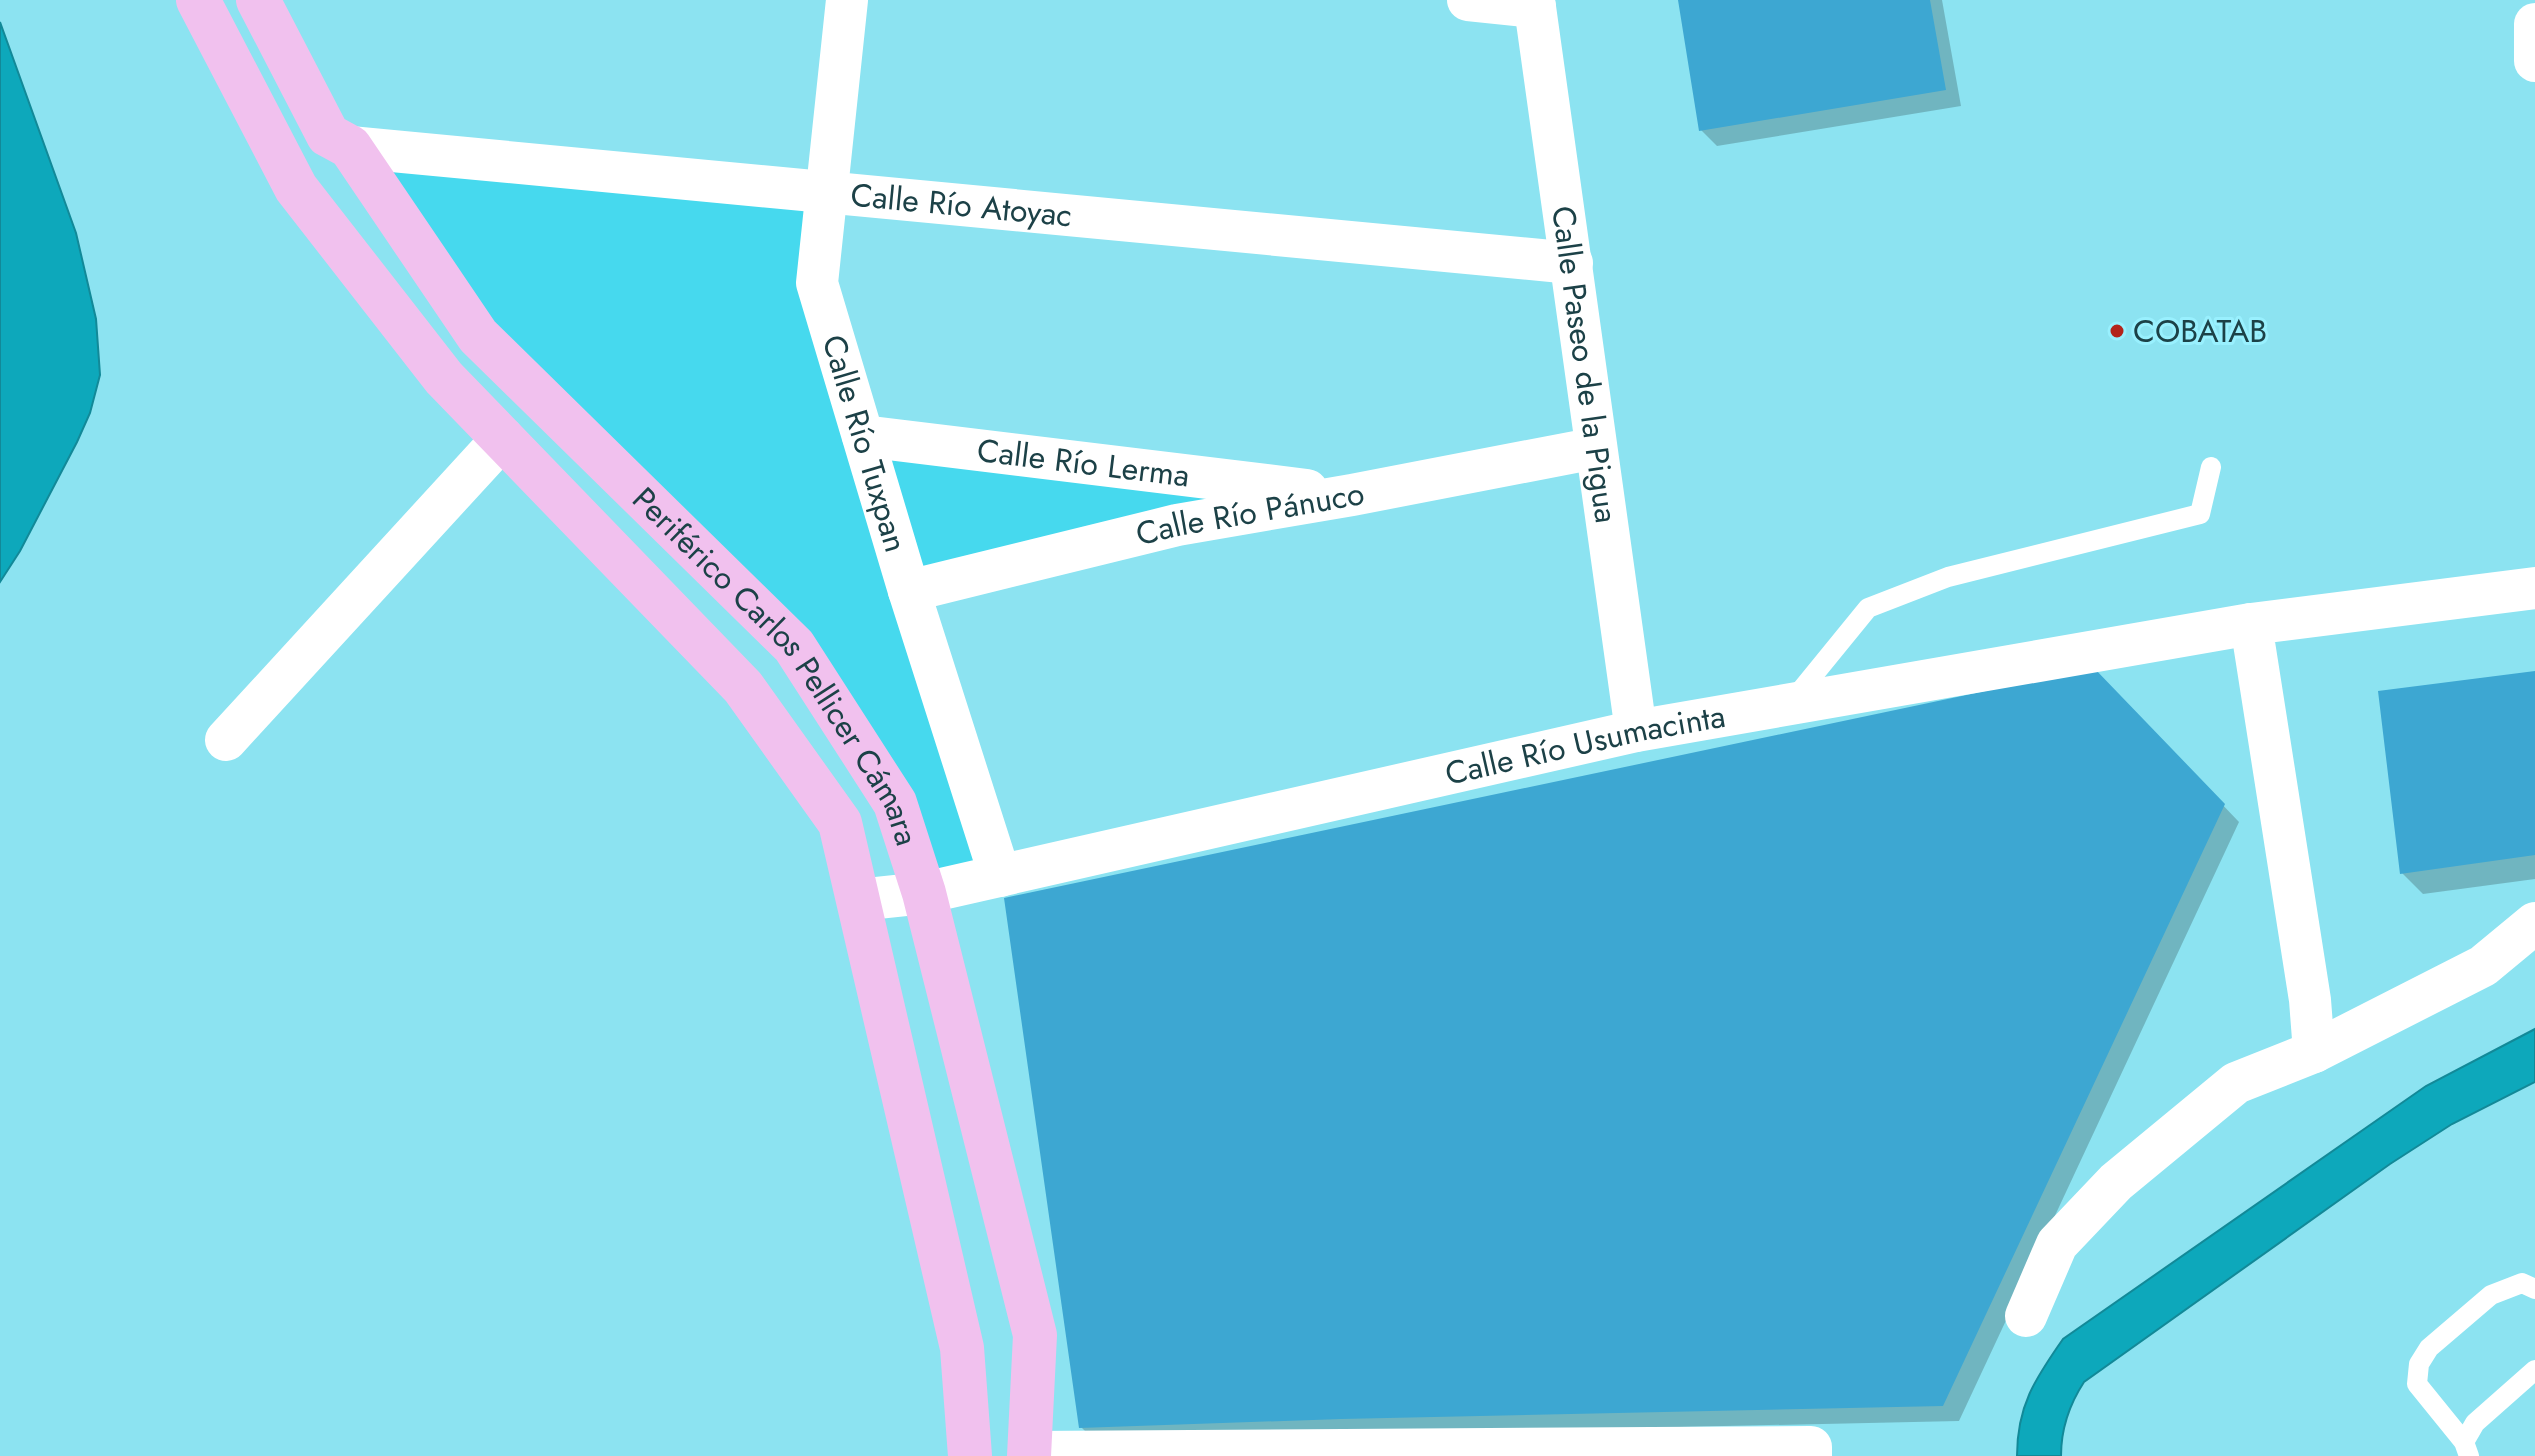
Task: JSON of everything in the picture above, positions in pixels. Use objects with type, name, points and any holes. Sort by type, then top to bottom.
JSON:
[{"type":"main road","name":"Periférico Carlos Pellicer Cámara","points":[[198,0],[296,188],[444,378],[743,687],[840,823],[962,1348],[970,1456]]},
{"type":"main road","name":"Periférico Carlos Pellicer Cámara","points":[[258,0],[328,135],[350,147],[478,336],[794,646],[895,803],[924,893],[1035,1335],[1030,1454]]},
{"type":"street","name":"Calle Río Tuxpan","points":[[847,0],[817,283],[909,591],[1000,876]]},
{"type":"street","points":[[1468,0],[1535,3]]},
{"type":"street","name":"Calle Paseo de la Pigua","points":[[1535,3],[1636,731]]},
{"type":"street","points":[[2535,24],[2535,61]]},
{"type":"street","name":"Calle Río Atoyac","points":[[350,147],[1572,263]]},
{"type":"street","name":"Calle Río Lerma","points":[[863,436],[1352,495]]},
{"type":"street","points":[[226,740],[503,438]]},
{"type":"street","name":"Calle Río Pánuco","points":[[909,591],[1177,525],[1596,448]]},
{"type":"street","name":"Calle Río Usumacinta","points":[[858,900],[924,893],[1636,731],[2251,624],[2535,588]]},
{"type":"street","points":[[2251,624],[2310,1000],[2314,1052]]},
{"type":"street","points":[[2026,1316],[2057,1244],[2116,1182],[2236,1083],[2314,1052],[2483,966],[2535,923]]},
{"type":"street","points":[[1030,1454],[1811,1452]]},
{"type":"lane","points":[[1790,704],[1868,608],[1948,577],[2200,514],[2211,467]]},
{"type":"lane","points":[[2466,1449],[2417,1384],[2419,1364],[2429,1348],[2491,1295],[2522,1283],[2535,1289]]},
{"type":"lane","points":[[2466,1449],[2475,1423],[2535,1370]]},
{"type":"shaded area","points":[[0,22],[76,233],[96,319],[100,375],[90,413],[77,442],[20,551],[0,582]]},
{"type":"shaded area","points":[[350,147],[827,192],[817,283],[864,436],[1352,495],[909,591],[1000,876],[924,893],[794,646],[478,336]]},
{"type":"shaded area","points":[[2535,1029],[2535,1082],[2452,1124],[2390,1164],[2084,1382],[2067,1417],[2061,1456],[2017,1456],[2024,1408],[2044,1367],[2063,1339],[2426,1086]]},
{"type":"building","points":[[1678,0],[1930,0],[1946,90],[1699,131]]},
{"type":"building","points":[[2094,668],[2225,804],[1943,1406],[1079,1428],[1004,898]]},
{"type":"building","points":[[2535,671],[2535,855],[2400,874],[2378,691]]},
{"type":"place","name":"COBATAB","points":[[2117,331]]}]
